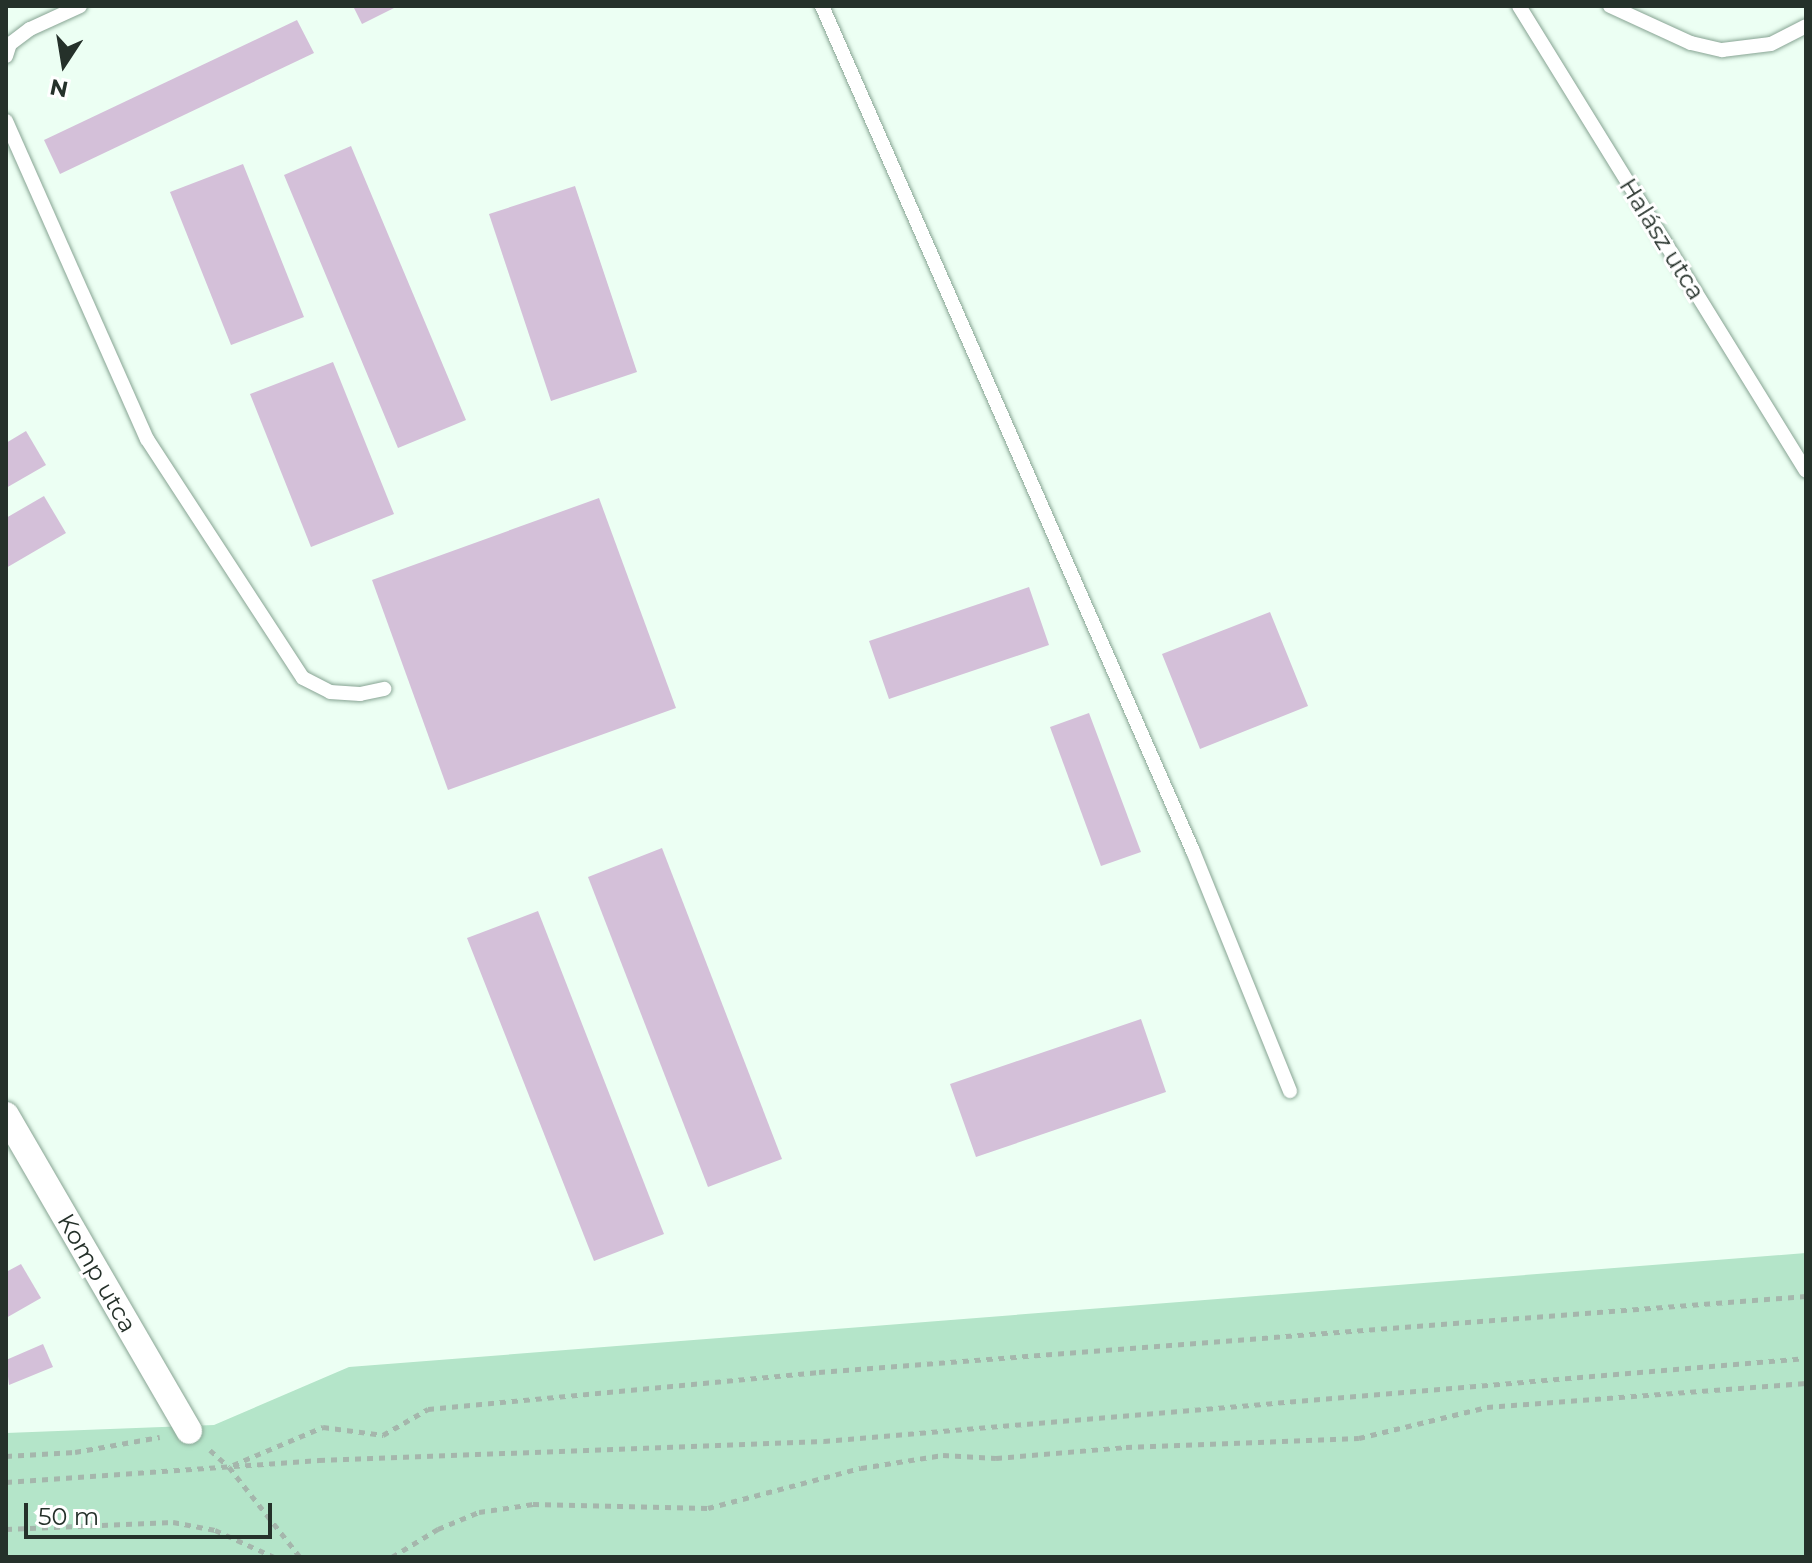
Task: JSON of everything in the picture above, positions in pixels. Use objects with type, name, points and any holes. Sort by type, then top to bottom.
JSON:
[{"type":"street","name":"Komp utca","points":[[6,1115],[189,1431]]},
{"type":"lane","points":[[6,56],[10,44],[30,29],[80,6]]},
{"type":"lane","points":[[822,6],[1193,851],[1290,1091]]},
{"type":"lane","name":"Halász utca","points":[[1519,6],[1806,471]]},
{"type":"lane","points":[[1610,6],[1691,43],[1722,50],[1771,44],[1806,26]]},
{"type":"lane","points":[[6,121],[147,439],[303,678],[330,692],[360,694],[384,689]]},
{"type":"path","points":[[229,1467],[323,1427],[383,1435],[428,1409],[819,1372],[1806,1296]]},
{"type":"path","points":[[6,1482],[319,1460],[824,1441],[1806,1358]]},
{"type":"path","points":[[392,1557],[438,1529],[479,1512],[533,1504],[708,1508],[861,1468],[943,1455],[996,1458],[1140,1446],[1359,1438],[1487,1407],[1806,1383]]},
{"type":"path","points":[[6,1456],[75,1452],[189,1431],[229,1467],[300,1557]]},
{"type":"path","points":[[6,1529],[173,1522],[215,1530],[274,1557]]},
{"type":"green space","points":[[1806,1253],[1806,1557],[6,1557],[6,1433],[214,1425],[349,1367]]},
{"type":"building","points":[[353,6],[398,6],[362,24]]},
{"type":"building","points":[[297,20],[314,53],[60,174],[44,140]]},
{"type":"building","points":[[351,146],[466,420],[398,448],[284,175]]},
{"type":"building","points":[[243,164],[304,317],[231,345],[170,192]]},
{"type":"building","points":[[575,186],[637,372],[551,401],[489,214]]},
{"type":"building","points":[[333,362],[394,514],[311,547],[250,394]]},
{"type":"building","points":[[26,431],[46,465],[6,488],[6,443]]},
{"type":"building","points":[[44,496],[66,533],[6,568],[6,518]]},
{"type":"building","points":[[599,498],[676,708],[448,790],[372,580]]},
{"type":"building","points":[[1029,587],[1049,645],[889,699],[869,641]]},
{"type":"building","points":[[1270,612],[1308,706],[1200,749],[1162,654]]},
{"type":"building","points":[[1089,713],[1141,852],[1101,866],[1050,727]]},
{"type":"building","points":[[662,848],[782,1159],[708,1187],[588,877]]},
{"type":"building","points":[[538,911],[664,1234],[594,1261],[467,938]]},
{"type":"building","points":[[1141,1019],[1166,1092],[976,1157],[950,1084]]},
{"type":"building","points":[[21,1264],[41,1298],[6,1318],[6,1272]]},
{"type":"building","points":[[43,1344],[53,1367],[9,1385],[6,1360]]}]
